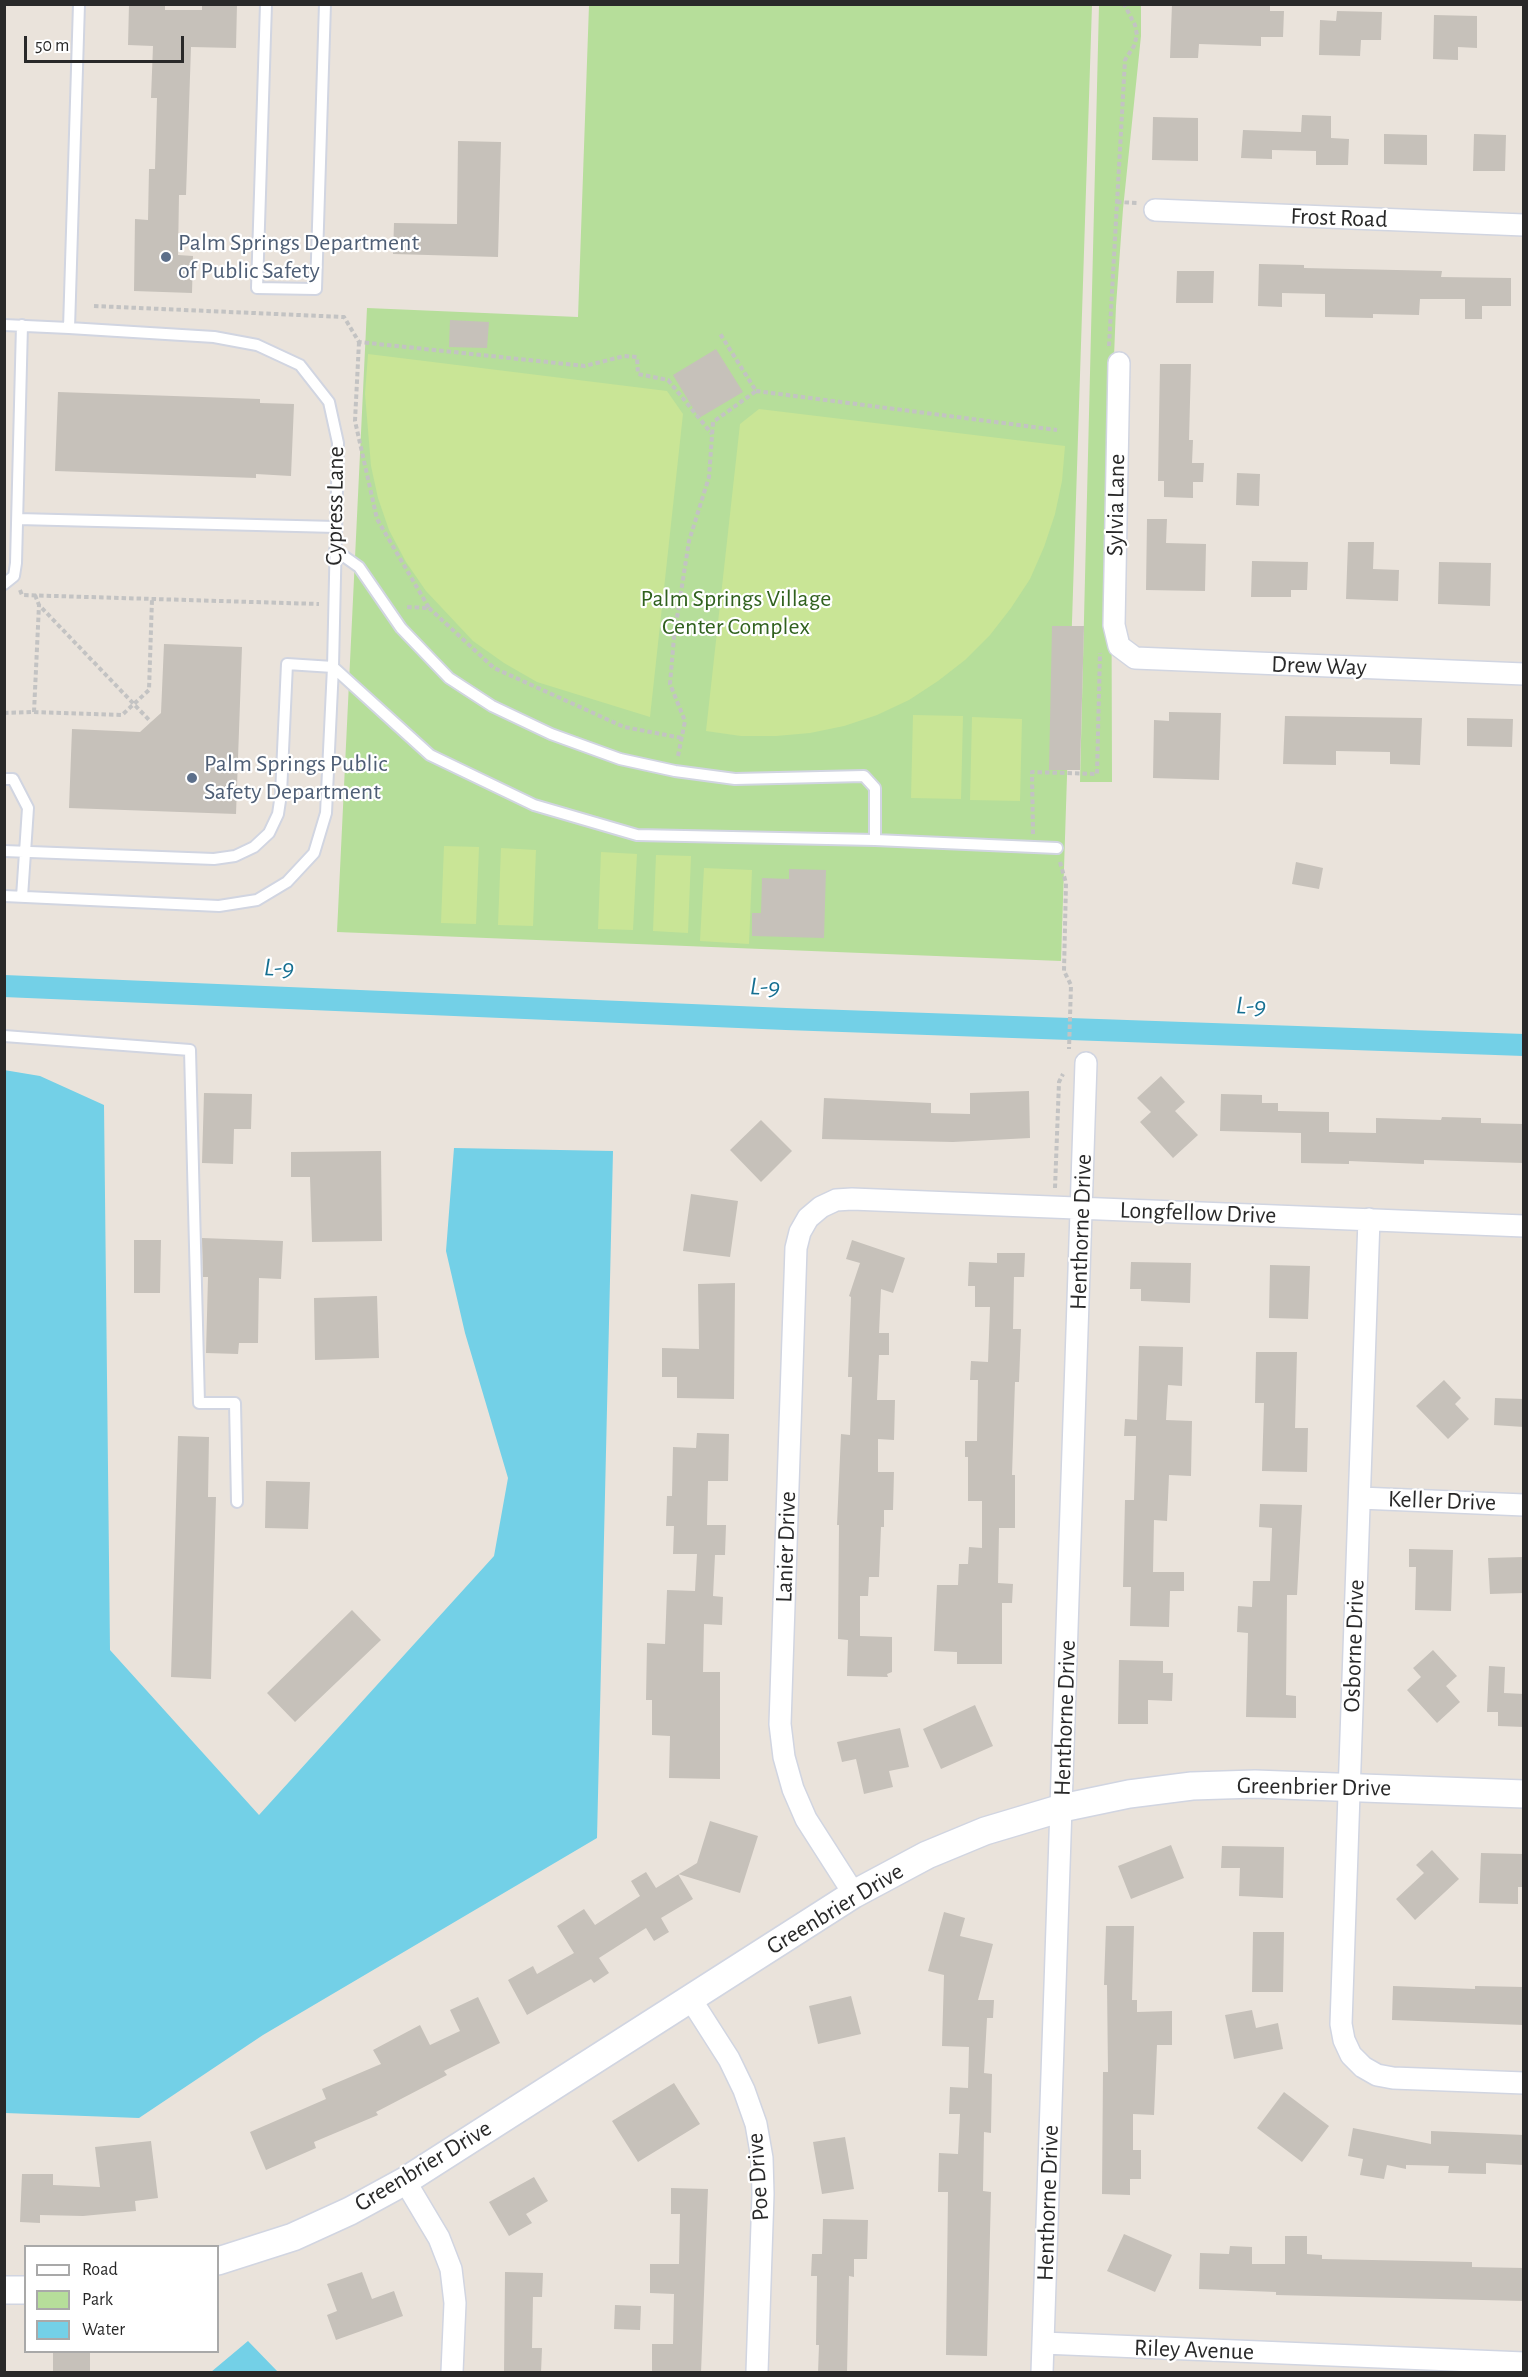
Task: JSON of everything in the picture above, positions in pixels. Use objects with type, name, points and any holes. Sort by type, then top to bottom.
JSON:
[{"type":"street","name":"Frost Road","points":[[1155,210],[1524,225]]},
{"type":"street","name":"Sylvia Lane","points":[[1119,363],[1114,625],[1119,646]]},
{"type":"street","name":"Drew Way","points":[[1119,646],[1135,658],[1524,674]]},
{"type":"street","name":"Henthorne Drive","points":[[1042,2373],[1083,1208],[1086,1063]]},
{"type":"street","name":"Longfellow Drive","points":[[836,1200],[1524,1226]]},
{"type":"street","name":"Lanier Drive","points":[[836,1200],[821,1207],[808,1218],[800,1232],[796,1248],[780,1724],[784,1757],[793,1789],[806,1819],[854,1894]]},
{"type":"street","name":"Osborne Drive","points":[[1369,1219],[1341,2024],[1344,2040],[1351,2055],[1363,2067],[1377,2075],[1393,2078],[1524,2083]]},
{"type":"street","name":"Keller Drive","points":[[1360,1498],[1524,1505]]},
{"type":"street","name":"Greenbrier Drive","points":[[219,2261],[293,2237],[350,2211],[405,2181],[854,1894],[927,1855],[985,1832],[1062,1808],[1130,1794],[1192,1786],[1255,1784],[1524,1794]]},
{"type":"street","name":"Poe Drive","points":[[690,1998],[729,2059],[744,2090],[762,2158],[763,2194],[757,2373]]},
{"type":"street","points":[[405,2181],[440,2238],[451,2270],[454,2303],[452,2373]]},
{"type":"street","points":[[4,2290],[24,2290]]},
{"type":"street","name":"Riley Avenue","points":[[1043,2343],[1524,2363]]},
{"type":"lane","points":[[69,328],[79,4]]},
{"type":"lane","points":[[266,4],[257,288],[316,289],[325,4]]},
{"type":"lane","name":"Cypress Lane","points":[[4,325],[214,337],[257,345],[300,365],[329,402],[338,443],[333,667],[326,813],[314,853],[287,882],[257,900],[219,906],[4,896]]},
{"type":"lane","points":[[4,585],[14,576],[18,519],[22,326]]},
{"type":"lane","points":[[18,519],[336,527]]},
{"type":"lane","points":[[335,550],[359,567],[401,628],[449,678],[492,706],[550,734],[620,759],[675,771],[735,779],[864,776],[875,788],[874,840]]},
{"type":"lane","points":[[4,851],[214,859],[235,856],[254,847],[269,833],[278,814],[282,794],[287,664],[333,667],[430,755],[534,805],[637,835],[874,840],[1057,848]]},
{"type":"lane","points":[[4,779],[13,779],[27,808],[22,897]]},
{"type":"lane","points":[[4,1036],[190,1050],[199,1403],[235,1403],[237,1502]]},
{"type":"path","points":[[94,306],[344,316],[358,342],[355,421],[378,519],[429,608],[494,669],[624,727],[682,738]]},
{"type":"path","points":[[719,332],[756,391]]},
{"type":"path","points":[[358,342],[585,366],[624,356],[637,357],[638,374],[668,380],[712,434]]},
{"type":"path","points":[[675,771],[685,721],[670,684],[675,637],[689,541],[709,477],[713,422],[756,391],[1057,430]]},
{"type":"path","points":[[14,576],[22,594],[334,605]]},
{"type":"path","points":[[35,595],[39,605],[151,722]]},
{"type":"path","points":[[4,713],[122,715],[149,690],[152,599]]},
{"type":"path","points":[[34,712],[39,605]]},
{"type":"path","points":[[386,607],[429,608]]},
{"type":"path","points":[[1057,848],[1066,883],[1064,971],[1071,985],[1069,1050]]},
{"type":"path","points":[[1054,1207],[1059,1082],[1064,1072]]},
{"type":"green space","name":"Palm Springs Village Center Complex","points":[[589,5],[1092,5],[1061,961],[337,932],[367,308],[578,317]]},
{"type":"green space","points":[[1099,5],[1141,5],[1141,36],[1123,209],[1116,306],[1111,433],[1112,782],[1080,782]]},
{"type":"green space","points":[[368,354],[667,391],[683,414],[650,717],[537,682],[504,663],[473,641],[426,591],[406,562],[389,530],[378,498],[371,466],[365,394]]},
{"type":"green space","points":[[759,409],[1065,446],[1062,481],[1055,514],[1044,547],[1030,579],[990,635],[965,660],[909,700],[877,715],[844,726],[810,733],[776,736],[741,736],[706,731],[740,424]]},
{"type":"green space","points":[[913,715],[963,716],[961,799],[911,798]]},
{"type":"green space","points":[[972,717],[1022,719],[1020,801],[970,800]]},
{"type":"green space","points":[[444,846],[479,847],[476,924],[441,923]]},
{"type":"green space","points":[[501,848],[536,850],[533,926],[498,925]]},
{"type":"green space","points":[[601,852],[637,854],[633,930],[598,929]]},
{"type":"green space","points":[[656,855],[691,856],[688,933],[653,931]]},
{"type":"green space","points":[[704,868],[752,870],[749,944],[700,941]]},
{"type":"water","points":[[4,1070],[40,1076],[104,1105],[110,1650],[259,1815],[494,1556],[508,1478],[465,1333],[446,1251],[454,1148],[613,1151],[597,1838],[263,2035],[139,2118],[5,2113]]},
{"type":"water","points":[[248,2341],[278,2372],[211,2372]]},
{"type":"building","points":[[129,4],[165,4],[165,10],[202,10],[202,4],[237,4],[236,48],[191,47],[186,195],[179,195],[178,255],[193,256],[192,293],[134,291],[135,219],[148,220],[149,169],[155,169],[157,98],[151,98],[153,46],[128,45]]},
{"type":"building","points":[[1172,4],[1270,4],[1270,11],[1284,11],[1283,37],[1261,37],[1261,46],[1199,44],[1198,58],[1170,58]]},
{"type":"building","points":[[1337,11],[1382,12],[1381,40],[1361,40],[1360,56],[1319,55],[1320,20],[1336,21]]},
{"type":"building","points":[[1434,15],[1477,16],[1477,48],[1458,47],[1458,60],[1433,59]]},
{"type":"building","points":[[1302,115],[1331,116],[1331,138],[1349,139],[1348,165],[1316,165],[1316,151],[1272,150],[1272,159],[1241,158],[1243,130],[1301,132]]},
{"type":"building","points":[[1153,117],[1198,118],[1198,161],[1152,160]]},
{"type":"building","points":[[1384,134],[1427,135],[1427,165],[1384,164]]},
{"type":"building","points":[[1474,134],[1506,135],[1505,171],[1473,171]]},
{"type":"building","points":[[458,141],[501,142],[498,257],[393,254],[394,223],[457,224]]},
{"type":"building","points":[[1259,264],[1304,265],[1304,268],[1442,271],[1441,277],[1511,278],[1511,306],[1482,306],[1482,319],[1465,319],[1465,299],[1420,299],[1419,315],[1373,314],[1373,318],[1325,317],[1325,294],[1282,293],[1282,307],[1258,306]]},
{"type":"building","points":[[1177,271],[1214,271],[1213,303],[1176,303]]},
{"type":"building","points":[[450,320],[489,322],[487,348],[449,347]]},
{"type":"building","points":[[716,349],[743,392],[699,418],[673,375]]},
{"type":"building","points":[[1160,364],[1191,364],[1189,440],[1193,440],[1192,463],[1204,463],[1203,482],[1193,482],[1193,498],[1164,497],[1164,481],[1158,481]]},
{"type":"building","points":[[58,392],[260,399],[260,403],[294,404],[291,476],[256,474],[256,478],[55,471]]},
{"type":"building","points":[[1237,473],[1260,474],[1259,506],[1236,505]]},
{"type":"building","points":[[1147,519],[1167,519],[1166,543],[1206,544],[1205,591],[1146,590]]},
{"type":"building","points":[[1348,542],[1374,542],[1373,569],[1399,570],[1398,601],[1346,599]]},
{"type":"building","points":[[1252,561],[1308,562],[1307,590],[1291,590],[1291,597],[1251,597]]},
{"type":"building","points":[[1439,562],[1491,563],[1490,606],[1438,604]]},
{"type":"building","points":[[1052,626],[1084,626],[1080,770],[1049,770]]},
{"type":"building","points":[[164,644],[242,647],[236,814],[69,808],[72,729],[140,732],[161,713]]},
{"type":"building","points":[[1169,712],[1221,713],[1219,780],[1153,778],[1154,720],[1169,721]]},
{"type":"building","points":[[1285,716],[1422,718],[1420,765],[1390,764],[1390,752],[1336,751],[1336,765],[1283,764]]},
{"type":"building","points":[[1467,718],[1513,719],[1512,747],[1467,746]]},
{"type":"building","points":[[1296,862],[1323,868],[1319,889],[1292,884]]},
{"type":"building","points":[[789,869],[826,870],[824,938],[752,936],[752,913],[761,913],[762,878],[789,879]]},
{"type":"building","points":[[1161,1076],[1185,1102],[1175,1111],[1198,1135],[1173,1158],[1140,1122],[1151,1112],[1137,1098]]},
{"type":"building","points":[[1029,1091],[1030,1138],[953,1142],[822,1139],[824,1098],[931,1103],[931,1113],[970,1114],[970,1093]]},
{"type":"building","points":[[204,1093],[252,1094],[251,1129],[234,1129],[233,1164],[202,1163]]},
{"type":"building","points":[[1221,1094],[1262,1095],[1262,1103],[1278,1103],[1278,1111],[1329,1112],[1329,1132],[1376,1133],[1376,1118],[1441,1120],[1442,1117],[1481,1118],[1481,1123],[1524,1124],[1524,1163],[1424,1160],[1424,1164],[1349,1161],[1349,1164],[1301,1163],[1301,1133],[1220,1131]]},
{"type":"building","points":[[761,1120],[792,1151],[761,1182],[730,1150]]},
{"type":"building","points":[[381,1151],[382,1241],[312,1242],[310,1177],[291,1177],[291,1152]]},
{"type":"building","points":[[691,1194],[738,1201],[730,1257],[683,1251]]},
{"type":"building","points":[[202,1238],[283,1241],[281,1279],[259,1278],[258,1343],[239,1343],[238,1354],[206,1353],[208,1277],[203,1277]]},
{"type":"building","points":[[134,1240],[161,1240],[160,1293],[134,1293]]},
{"type":"building","points":[[852,1240],[905,1258],[893,1293],[881,1289],[879,1333],[889,1333],[889,1355],[879,1355],[877,1400],[895,1400],[894,1440],[878,1439],[878,1472],[894,1472],[893,1510],[884,1510],[879,1577],[869,1577],[868,1596],[860,1596],[860,1636],[892,1637],[892,1672],[887,1674],[888,1677],[847,1676],[848,1640],[838,1639],[839,1525],[837,1525],[841,1434],[850,1435],[852,1377],[848,1377],[851,1297],[849,1296],[860,1263],[846,1259]]},
{"type":"building","points":[[997,1253],[1025,1253],[1024,1277],[1014,1277],[1013,1329],[1021,1329],[1019,1382],[1015,1382],[1012,1475],[1015,1475],[1015,1528],[999,1528],[998,1583],[1013,1584],[1012,1603],[1002,1603],[1002,1664],[957,1664],[957,1652],[934,1651],[937,1585],[958,1585],[959,1564],[968,1564],[969,1547],[982,1548],[982,1501],[968,1501],[968,1457],[965,1457],[965,1441],[977,1441],[978,1380],[970,1380],[971,1361],[988,1362],[990,1307],[975,1307],[975,1286],[968,1286],[969,1262],[997,1263]]},
{"type":"building","points":[[1131,1262],[1191,1263],[1190,1303],[1141,1301],[1141,1289],[1130,1289]]},
{"type":"building","points":[[1270,1265],[1310,1266],[1308,1319],[1269,1318]]},
{"type":"building","points":[[735,1283],[734,1399],[677,1398],[677,1377],[662,1377],[662,1348],[699,1349],[698,1284]]},
{"type":"building","points":[[377,1296],[379,1358],[315,1360],[314,1298]]},
{"type":"building","points":[[1139,1346],[1183,1347],[1182,1386],[1168,1385],[1166,1420],[1192,1421],[1191,1476],[1169,1475],[1167,1521],[1154,1520],[1153,1572],[1184,1572],[1184,1591],[1170,1591],[1169,1627],[1130,1626],[1131,1587],[1123,1587],[1125,1500],[1134,1500],[1136,1436],[1124,1436],[1125,1419],[1137,1420]]},
{"type":"building","points":[[1256,1352],[1297,1352],[1295,1428],[1308,1428],[1307,1472],[1262,1471],[1264,1403],[1255,1403]]},
{"type":"building","points":[[1444,1380],[1461,1398],[1455,1404],[1469,1419],[1448,1439],[1416,1406]]},
{"type":"building","points":[[1495,1398],[1524,1399],[1524,1427],[1494,1425]]},
{"type":"building","points":[[697,1433],[729,1434],[728,1481],[708,1481],[707,1525],[726,1525],[725,1555],[715,1555],[713,1596],[723,1597],[722,1625],[704,1624],[703,1672],[720,1672],[720,1779],[669,1778],[670,1736],[652,1735],[652,1700],[646,1700],[647,1643],[665,1644],[667,1590],[695,1591],[697,1554],[673,1554],[674,1526],[666,1526],[667,1496],[672,1496],[673,1447],[696,1448]]},
{"type":"building","points":[[178,1436],[209,1437],[208,1497],[216,1497],[211,1679],[171,1677]]},
{"type":"building","points":[[266,1481],[310,1482],[308,1529],[265,1528]]},
{"type":"building","points":[[1260,1504],[1302,1505],[1297,1595],[1287,1595],[1286,1695],[1296,1696],[1296,1718],[1246,1717],[1248,1633],[1237,1632],[1238,1606],[1252,1607],[1253,1581],[1270,1581],[1272,1528],[1259,1527]]},
{"type":"building","points":[[1409,1549],[1453,1550],[1451,1611],[1415,1610],[1416,1567],[1409,1567]]},
{"type":"building","points":[[1524,1557],[1524,1593],[1490,1594],[1488,1558]]},
{"type":"building","points":[[352,1610],[381,1640],[295,1722],[267,1693]]},
{"type":"building","points":[[1433,1650],[1457,1676],[1446,1686],[1460,1702],[1437,1723],[1407,1690],[1421,1677],[1413,1668]]},
{"type":"building","points":[[1119,1660],[1163,1661],[1163,1673],[1173,1673],[1172,1701],[1148,1700],[1148,1724],[1118,1724]]},
{"type":"building","points":[[1489,1666],[1505,1667],[1504,1693],[1524,1694],[1524,1727],[1498,1726],[1498,1712],[1487,1712]]},
{"type":"building","points":[[975,1705],[993,1746],[941,1769],[923,1729]]},
{"type":"building","points":[[900,1728],[909,1767],[889,1771],[893,1787],[864,1794],[856,1759],[842,1762],[837,1742]]},
{"type":"building","points":[[710,1821],[758,1836],[740,1893],[679,1874],[697,1863]]},
{"type":"building","points":[[1171,1845],[1184,1878],[1131,1899],[1118,1866]]},
{"type":"building","points":[[1222,1846],[1284,1847],[1283,1898],[1239,1896],[1240,1868],[1221,1868]]},
{"type":"building","points":[[1432,1850],[1459,1879],[1415,1920],[1396,1899],[1424,1873],[1416,1865]]},
{"type":"building","points":[[1481,1853],[1524,1854],[1524,1887],[1518,1887],[1518,1904],[1479,1903]]},
{"type":"building","points":[[646,1872],[656,1888],[678,1874],[693,1899],[661,1918],[669,1932],[654,1941],[646,1928],[599,1958],[609,1973],[594,1983],[591,1979],[527,2015],[508,1980],[533,1966],[537,1974],[574,1953],[557,1926],[584,1909],[595,1925],[640,1896],[631,1881]]},
{"type":"building","points":[[944,1912],[965,1918],[960,1936],[993,1944],[978,2000],[994,2000],[993,2018],[987,2018],[984,2073],[992,2074],[991,2133],[984,2132],[983,2191],[991,2192],[987,2356],[946,2355],[948,2192],[938,2192],[939,2153],[958,2154],[960,2114],[949,2114],[950,2087],[968,2088],[969,2047],[942,2046],[944,1975],[928,1971]]},
{"type":"building","points":[[1106,1926],[1134,1926],[1132,2000],[1137,2000],[1137,2012],[1172,2011],[1172,2045],[1157,2045],[1154,2115],[1133,2114],[1133,2150],[1141,2150],[1141,2179],[1130,2179],[1130,2195],[1102,2194],[1103,2072],[1108,2072],[1107,1985],[1104,1985]]},
{"type":"building","points":[[1253,1932],[1284,1932],[1283,1992],[1252,1992]]},
{"type":"building","points":[[1393,1986],[1475,1989],[1475,1986],[1524,1987],[1524,2025],[1392,2020]]},
{"type":"building","points":[[851,1996],[861,2034],[818,2044],[809,2006]]},
{"type":"building","points":[[478,1997],[500,2043],[444,2071],[447,2075],[376,2112],[378,2115],[314,2142],[316,2148],[266,2170],[250,2132],[326,2099],[322,2089],[381,2064],[373,2050],[420,2025],[430,2045],[460,2031],[450,2010]]},
{"type":"building","points":[[1252,2010],[1256,2028],[1278,2023],[1283,2049],[1234,2059],[1225,2015]]},
{"type":"building","points":[[674,2083],[700,2124],[638,2162],[612,2121]]},
{"type":"building","points":[[1284,2092],[1329,2126],[1302,2162],[1257,2128]]},
{"type":"building","points":[[1353,2128],[1431,2144],[1431,2131],[1524,2135],[1524,2165],[1486,2163],[1486,2174],[1448,2173],[1449,2166],[1406,2165],[1406,2169],[1387,2165],[1384,2179],[1360,2175],[1363,2159],[1348,2156]]},
{"type":"building","points":[[845,2137],[854,2189],[822,2194],[813,2142]]},
{"type":"building","points":[[151,2141],[158,2198],[135,2201],[136,2211],[83,2216],[40,2215],[40,2223],[20,2222],[22,2174],[53,2174],[53,2185],[100,2187],[95,2147]]},
{"type":"building","points":[[534,2177],[548,2201],[526,2214],[532,2223],[509,2236],[489,2202]]},
{"type":"building","points":[[671,2188],[708,2189],[701,2373],[652,2373],[652,2344],[673,2344],[674,2294],[650,2293],[650,2264],[679,2264],[680,2214],[671,2214]]},
{"type":"building","points":[[823,2219],[868,2220],[867,2259],[854,2259],[854,2277],[849,2276],[847,2373],[818,2373],[817,2276],[811,2276],[812,2254],[822,2254]]},
{"type":"building","points":[[1124,2234],[1172,2255],[1155,2292],[1107,2271]]},
{"type":"building","points":[[1285,2236],[1307,2236],[1307,2254],[1322,2255],[1322,2259],[1472,2262],[1472,2267],[1524,2268],[1524,2301],[1276,2295],[1276,2292],[1199,2289],[1200,2253],[1229,2254],[1230,2246],[1252,2247],[1252,2264],[1285,2264]]},
{"type":"building","points":[[362,2272],[372,2299],[394,2291],[403,2316],[336,2340],[327,2315],[337,2311],[327,2284]]},
{"type":"building","points":[[505,2272],[543,2273],[542,2297],[533,2297],[532,2348],[542,2348],[541,2373],[504,2373]]},
{"type":"building","points":[[615,2305],[641,2306],[640,2330],[614,2329]]},
{"type":"building","points":[[53,2353],[90,2353],[90,2373],[53,2373]]},
{"type":"waterway","name":"L-9","points":[[4,986],[786,1019],[1524,1045]]},
{"type":"place","name":"Palm Springs Department of Public Safety","points":[[166,257]]},
{"type":"place","name":"Palm Springs Public Safety Department","points":[[192,778]]}]
